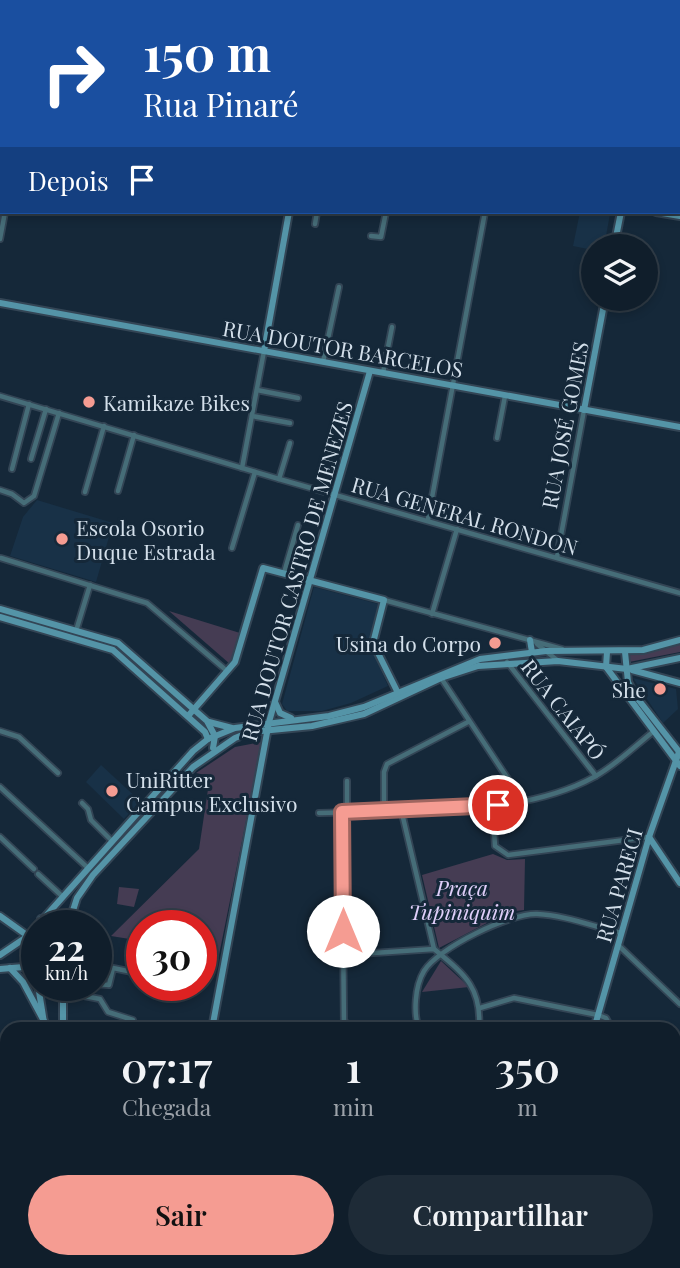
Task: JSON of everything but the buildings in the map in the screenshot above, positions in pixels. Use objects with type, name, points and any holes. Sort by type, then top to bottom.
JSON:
[{"type":"street","points":[[0,239],[5,214]]},
{"type":"street","points":[[242,468],[289,214]]},
{"type":"street","points":[[315,225],[317,214]]},
{"type":"street","points":[[371,236],[381,237],[386,214]]},
{"type":"street","points":[[428,519],[485,214]]},
{"type":"street","points":[[617,234],[621,214]]},
{"type":"street","points":[[323,362],[339,287]]},
{"type":"street","name":"RUA DOUTOR BARCELOS","points":[[0,303],[680,427]]},
{"type":"street","name":"RUA JOSÉ GOMES","points":[[557,557],[603,311]]},
{"type":"street","points":[[383,373],[391,327]]},
{"type":"street","name":"RUA DOUTOR CASTRO DE MENEZES","points":[[213,1022],[268,725],[370,371]]},
{"type":"street","points":[[257,390],[298,398]]},
{"type":"street","name":"RUA GENERAL RONDON","points":[[0,396],[279,480],[428,519],[680,593]]},
{"type":"street","points":[[497,438],[505,396]]},
{"type":"street","points":[[12,468],[29,404]]},
{"type":"street","points":[[31,459],[46,409]]},
{"type":"street","points":[[0,490],[12,494],[24,503],[34,496],[60,413]]},
{"type":"street","points":[[252,416],[290,423]]},
{"type":"street","points":[[85,492],[104,426]]},
{"type":"street","points":[[118,491],[134,435]]},
{"type":"street","points":[[279,480],[290,443]]},
{"type":"street","points":[[232,548],[255,472]]},
{"type":"street","points":[[284,573],[298,525]]},
{"type":"street","points":[[432,614],[457,529]]},
{"type":"street","points":[[2,558],[147,603],[227,671]]},
{"type":"street","points":[[188,716],[235,662],[263,568],[566,650]]},
{"type":"street","points":[[76,631],[90,584]]},
{"type":"street","points":[[384,600],[373,643],[398,693]]},
{"type":"street","points":[[0,609],[118,643],[207,721],[235,728]]},
{"type":"street","points":[[0,617],[113,650],[211,737]]},
{"type":"street","points":[[530,640],[558,661]]},
{"type":"street","points":[[530,640],[532,652]]},
{"type":"street","points":[[73,910],[76,898],[93,875],[178,782],[211,752],[250,732],[268,725],[349,711],[480,659],[566,650],[625,652],[680,640]]},
{"type":"street","points":[[607,652],[606,667],[632,696],[678,757]]},
{"type":"street","points":[[625,652],[632,696]]},
{"type":"street","points":[[627,669],[680,658]]},
{"type":"street","points":[[50,910],[211,737],[235,728],[331,723],[364,714],[441,678],[478,666],[506,662],[558,661],[627,669],[680,683]]},
{"type":"street","name":"RUA CAIAPÓ","points":[[506,662],[596,776]]},
{"type":"street","points":[[662,663],[660,674],[665,679]]},
{"type":"street","points":[[441,678],[522,800]]},
{"type":"street","points":[[390,703],[398,693]]},
{"type":"street","points":[[275,701],[280,713],[297,719]]},
{"type":"street","points":[[207,721],[215,744],[211,752]]},
{"type":"street","points":[[384,810],[384,772],[387,764],[468,722]]},
{"type":"street","points":[[318,813],[498,805],[565,790],[596,776],[657,729]]},
{"type":"street","points":[[0,731],[19,737],[58,773]]},
{"type":"street","points":[[250,732],[260,733],[265,739]]},
{"type":"street","name":"RUA PARECI","points":[[596,1022],[649,837],[678,757]]},
{"type":"street","points":[[344,1021],[344,812],[347,781]]},
{"type":"street","points":[[0,787],[88,868]]},
{"type":"street","points":[[522,800],[494,830],[495,846],[508,855],[649,837],[680,883]]},
{"type":"street","points":[[82,803],[88,809],[91,820],[113,841]]},
{"type":"street","points":[[401,809],[434,950],[471,981],[480,1008],[479,1022]]},
{"type":"street","points":[[0,837],[63,897]]},
{"type":"street","points":[[418,1022],[416,998],[424,971],[440,955],[513,918],[537,914],[621,933]]},
{"type":"street","points":[[0,916],[21,930]]},
{"type":"street","points":[[0,955],[21,941]]},
{"type":"street","points":[[618,945],[680,1004]]},
{"type":"street","points":[[343,955],[434,950]]},
{"type":"street","points":[[0,970],[21,967]]},
{"type":"street","points":[[10,968],[23,982],[43,1022]]},
{"type":"street","points":[[112,972],[113,968],[126,971]]},
{"type":"street","points":[[480,1008],[514,998],[598,1015],[607,1018],[609,1022]]},
{"type":"street","points":[[41,1001],[44,1022]]},
{"type":"street","points":[[63,1001],[63,1022]]},
{"type":"street","points":[[101,1001],[108,1012],[133,1022]]},
{"type":"shaded area","points":[[580,214],[610,214],[606,234],[581,234],[581,248],[573,246]]},
{"type":"shaded area","name":"Escola Osorio Duque Estrada","points":[[37,500],[113,523],[96,582],[10,556],[23,517]]},
{"type":"shaded area","points":[[314,587],[378,604],[369,643],[388,686],[351,703],[322,711],[287,711],[282,704]]},
{"type":"shaded area","points":[[633,678],[676,689],[678,709],[663,723]]},
{"type":"shaded area","name":"UniRitter Campus Exclusivo","points":[[101,765],[140,801],[124,819],[86,782]]},
{"type":"green space","points":[[169,611],[240,633],[230,664]]},
{"type":"green space","points":[[680,643],[680,652],[629,662],[628,655]]},
{"type":"green space","points":[[262,742],[219,955],[217,910],[137,910],[199,849],[210,776],[196,773],[235,747]]},
{"type":"green space","name":"Praça Tupiniquim","points":[[493,854],[507,860],[525,859],[524,910],[508,912],[439,948],[422,875]]},
{"type":"green space","points":[[119,887],[139,889],[134,907],[117,904]]},
{"type":"green space","points":[[126,921],[126,938],[112,935]]},
{"type":"green space","points":[[441,961],[469,987],[422,992]]},
{"type":"place","name":"Kamikaze Bikes","points":[[89,402]]},
{"type":"place","name":"Escola Osorio Duque Estrada","points":[[62,539]]},
{"type":"place","name":"Usina do Corpo","points":[[495,643]]},
{"type":"place","name":"She","points":[[660,689]]},
{"type":"place","name":"UniRitter Campus Exclusivo","points":[[112,791]]},
{"type":"route","points":[[343,931],[342,812],[498,805]]}]
